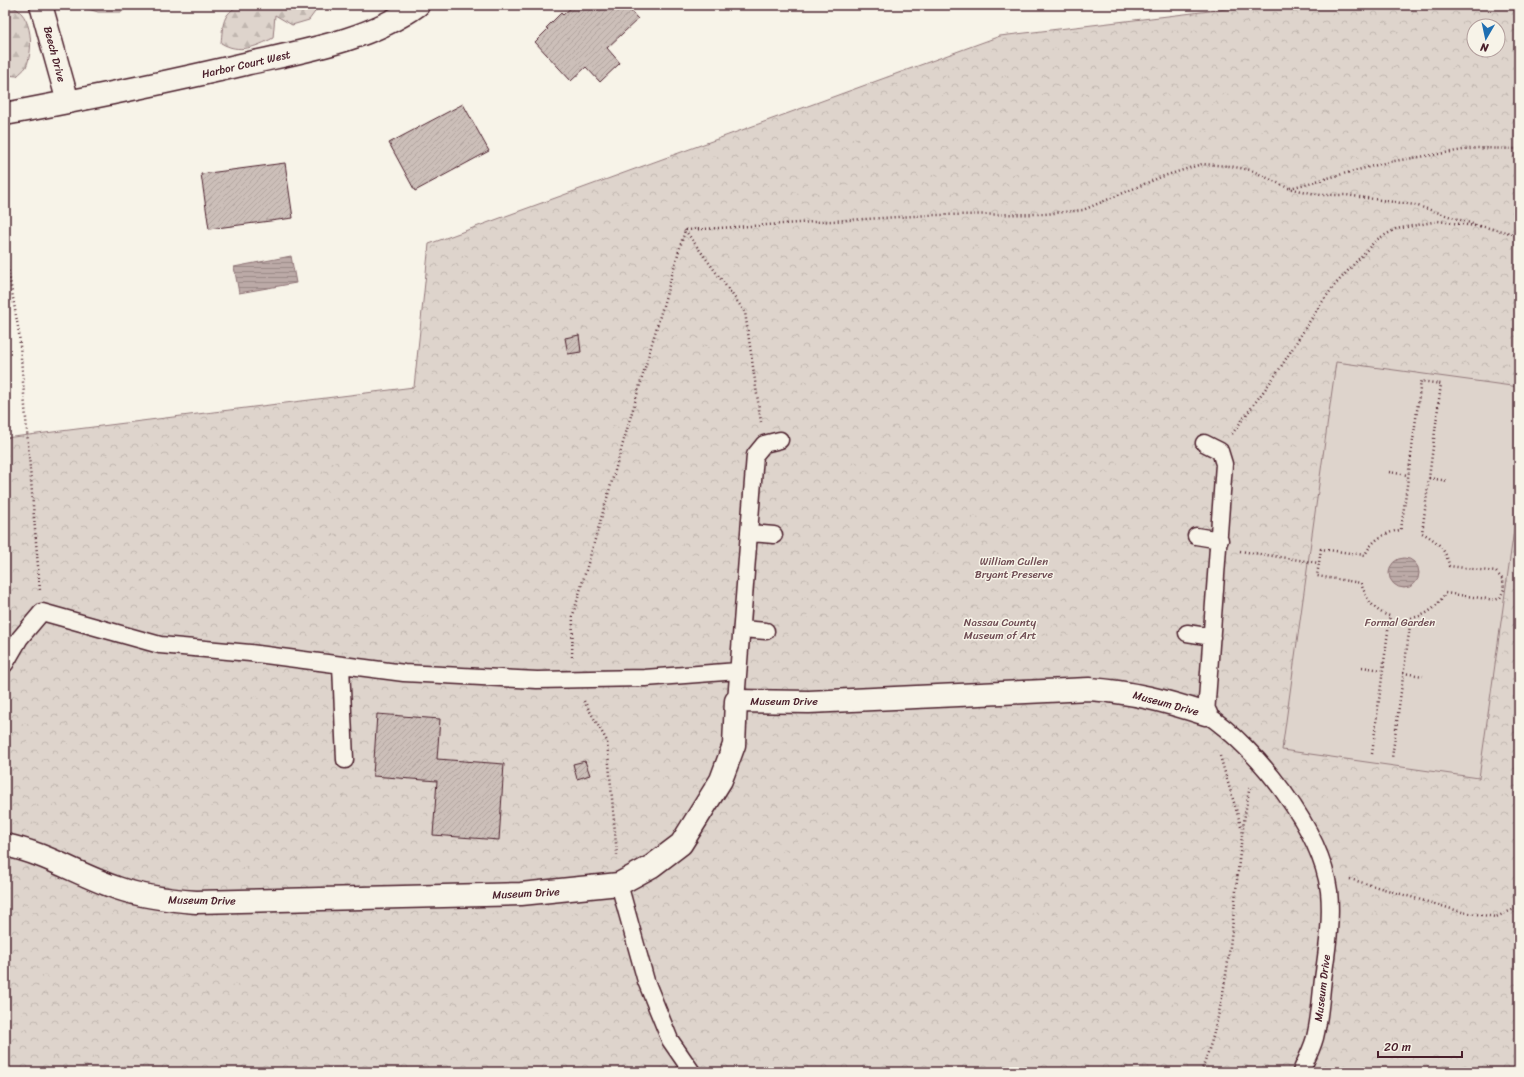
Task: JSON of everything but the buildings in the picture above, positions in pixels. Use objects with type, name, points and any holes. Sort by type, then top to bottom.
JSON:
[{"type":"street","name":"Beech Drive","points":[[41,5],[68,102]]},
{"type":"street","name":"Harbor Court West","points":[[5,114],[143,88],[337,43],[387,24],[418,5]]},
{"type":"street","name":"Museum Drive","points":[[5,845],[26,849],[116,888],[157,898],[196,902],[521,894],[619,884],[652,866],[681,844],[714,794],[734,745],[736,700],[809,702],[1089,689],[1120,691],[1153,697],[1206,714]]},
{"type":"lane","points":[[736,700],[755,455],[772,442]]},
{"type":"lane","points":[[1204,442],[1220,451],[1224,464],[1220,540],[1206,714]]},
{"type":"lane","points":[[750,533],[774,535]]},
{"type":"lane","points":[[1196,536],[1220,540]]},
{"type":"lane","points":[[5,664],[20,638],[42,612],[160,645],[250,653],[404,673],[537,680],[645,678],[738,671]]},
{"type":"lane","points":[[742,629],[766,631]]},
{"type":"lane","points":[[1187,633],[1212,637]]},
{"type":"lane","points":[[341,665],[345,760]]},
{"type":"lane","name":"Museum Drive","points":[[1206,714],[1232,733],[1255,757],[1295,807],[1317,847],[1329,891],[1330,927],[1316,1034],[1301,1072]]},
{"type":"lane","points":[[619,884],[646,981],[670,1040],[692,1072]]},
{"type":"path","points":[[1288,188],[1388,162],[1476,148],[1519,149]]},
{"type":"path","points":[[684,230],[930,215],[1045,214],[1083,210],[1161,177],[1202,164],[1229,166],[1251,170],[1288,188],[1321,195],[1346,195],[1415,205],[1482,227]]},
{"type":"path","points":[[1220,451],[1277,373],[1320,305],[1334,286],[1376,240],[1396,230],[1438,221],[1482,227],[1519,235]]},
{"type":"path","points":[[684,230],[745,312],[772,442]]},
{"type":"path","points":[[619,884],[607,741],[572,679],[573,615],[684,230]]},
{"type":"path","points":[[5,251],[19,333],[42,612]]},
{"type":"path","points":[[1372,754],[1390,616],[1373,606],[1364,593],[1362,583],[1317,576],[1321,549],[1365,555],[1368,549],[1378,538],[1391,531],[1401,530],[1421,381],[1441,384],[1422,533],[1432,538],[1442,548],[1449,566],[1496,572],[1503,580],[1504,589],[1503,594],[1495,600],[1445,593],[1440,602],[1430,612],[1411,618],[1392,758]]},
{"type":"path","points":[[1389,472],[1408,475]]},
{"type":"path","points":[[1429,478],[1448,481]]},
{"type":"path","points":[[1220,540],[1235,550],[1319,563]]},
{"type":"path","points":[[1362,667],[1382,670]]},
{"type":"path","points":[[1403,673],[1423,676]]},
{"type":"path","points":[[1218,751],[1242,828]]},
{"type":"path","points":[[1201,1072],[1211,1047],[1224,992],[1234,924],[1242,828],[1255,757]]},
{"type":"path","points":[[1323,870],[1462,912],[1496,917],[1519,907]]},
{"type":"green space","points":[[5,5],[14,7],[21,13],[26,20],[29,29],[29,59],[26,67],[17,76],[5,75]]},
{"type":"green space","points":[[75,5],[129,5],[122,12],[98,12]]},
{"type":"green space","points":[[240,5],[320,5],[309,20],[292,25],[275,15],[273,38],[260,44],[241,49],[221,43],[224,20],[234,8]]},
{"type":"green space","name":"William Cullen Bryant Preserve","points":[[1260,5],[1519,5],[1519,1072],[5,1072],[5,438],[414,387],[429,244],[1000,36]]},
{"type":"green space","name":"Formal Garden","points":[[1336,362],[1519,387],[1519,494],[1479,778],[1282,750]]},
{"type":"shaded area","points":[[291,256],[296,283],[239,293],[234,267]]},
{"type":"shaded area","points":[[1404,558],[1415,562],[1419,573],[1415,584],[1404,588],[1393,584],[1389,573],[1393,562]]},
{"type":"park label","name":"Nassau County Museum of Art","points":[[1000,628]]}]
